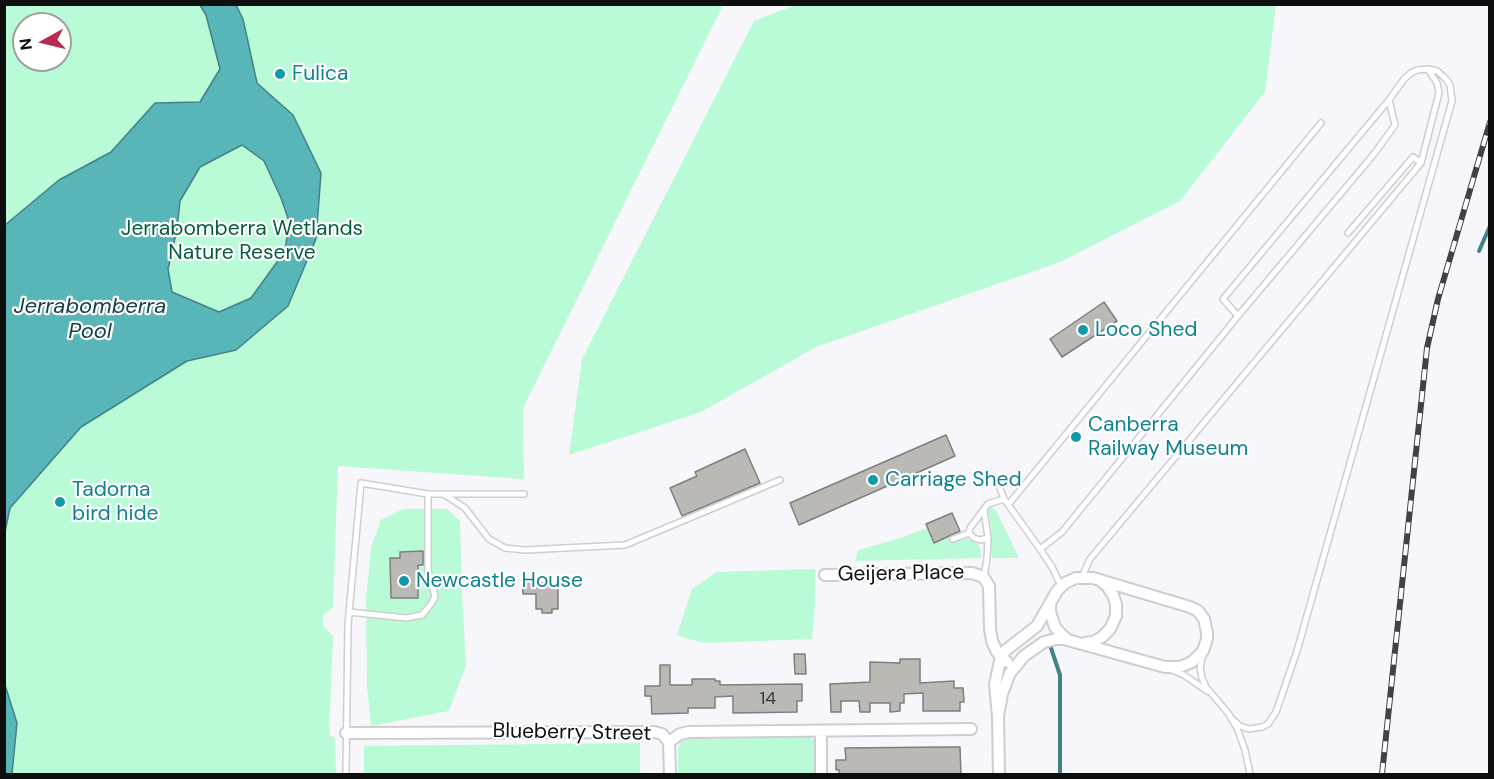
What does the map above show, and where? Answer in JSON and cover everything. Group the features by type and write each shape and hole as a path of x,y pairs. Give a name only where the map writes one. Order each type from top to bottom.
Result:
{"street":[{"name":"Geijera Place","path":"825,575 978,574 989,586 991,636 994,648 1014,668"},
{"path":"998,716 1006,680 1028,652 1044,642 1056,639 1068,640 1165,667 1180,667 1192,662 1200,655 1207,639 1206,625 1201,615 1194,609 1098,580 1082,577 1070,580 1061,586 1037,626 1001,657 995,685 999,774"},
{"path":"1080,643 1088,643 1102,637 1110,629 1116,616 1113,595 1107,586 1098,580"},
{"path":"1053,598 1050,606 1053,622 1058,631 1068,640"},
{"name":"Blueberry Street","path":"346,733 654,732 663,735 669,742 687,732 971,729"},
{"path":"821,731 821,774"},
{"path":"669,742 670,774"}],"lane":[{"path":"1082,577 1090,559 1421,163 1440,93 1428,69"},
{"path":"1231,718 1240,726 1249,729 1262,727 1272,719 1297,651 1452,100 1448,82 1437,71 1428,69 1411,73 1223,299 1238,316"},
{"path":"1040,549 1062,532 1238,316 1380,147 1395,125 1389,100"},
{"path":"1008,505 1321,123"},
{"path":"1348,233 1413,157 1421,163"},
{"path":"444,494 465,508 489,539 505,548 525,550 625,545 780,480"},
{"path":"346,774 349,612 361,483 428,494 524,494"},
{"path":"1000,488 1004,499 1052,567 1061,586"},
{"path":"349,612 406,618 422,615 431,604 435,597 428,572 428,494"},
{"path":"969,533 970,528 988,504 1004,499"},
{"path":"984,510 988,538 984,578"},
{"path":"969,533 980,540 988,538"},
{"path":"953,539 969,533"},
{"path":"1205,645 1200,664 1201,675 1206,687 1231,718 1243,743 1250,774"},
{"path":"1165,667 1194,681 1218,700"}],"green space":[{"path":"798,4 1276,5 1265,92 1180,201 1060,262 816,347 701,412 569,455 582,359 754,21"},
{"name":"Jerrabomberra Wetlands Nature Reserve","path":"4,5 723,5 523,408 524,478 338,466 333,607 323,615 323,626 333,636 329,715 330,736 335,738 336,774 5,774"},
{"path":"991,507 996,510 1019,558 992,558 988,511"},
{"path":"403,509 447,509 460,521 466,665 449,711 371,726 367,687 366,599 371,547 381,520"},
{"path":"928,528 934,543 951,536 953,542 967,539 977,543 980,547 981,558 855,561 858,550"},
{"path":"815,569 812,639 703,643 677,635 692,589 717,572"},
{"path":"808,737 815,742 816,774 678,774 678,748 682,741 688,739"},
{"path":"640,743 640,774 364,774 364,746"}],"water":[{"name":"Jerrabomberra Pool","path":"200,5 236,5 243,19 257,83 293,115 321,173 316,239 288,306 236,350 187,361 81,427 10,508 5,532 5,225 59,180 111,152 155,103 200,102 220,69 206,15","holes":["242,145 264,161 289,221 285,251 251,298 219,312 172,292 168,269 177,229 180,201 200,167"]},
{"path":"5,685 17,723 12,774 5,774"}],"building":[{"name":"Loco Shed","path":"1104,302 1117,321 1062,357 1050,339"},
{"name":"Carriage Shed","path":"946,435 955,456 799,525 790,503"},
{"path":"745,449 760,483 682,516 670,488 697,476 695,472"},
{"path":"952,513 960,531 934,543 926,524"},
{"name":"Newcastle House","path":"423,551 423,565 418,565 418,598 391,598 390,558 400,558 400,552"},
{"path":"522,580 534,580 534,583 542,583 542,586 558,586 558,609 552,609 552,613 542,613 542,609 536,609 536,594 523,594"},
{"path":"794,654 805,654 806,674 795,674"},
{"path":"900,659 920,659 920,683 954,681 954,688 963,688 964,702 960,702 960,711 923,711 923,693 904,694 904,703 900,703 900,711 890,712 890,703 870,703 870,712 860,712 859,701 841,701 841,712 831,712 830,684 870,682 870,662 900,663"},
{"path":"660,665 670,665 670,685 692,685 692,679 715,679 715,681 720,681 720,685 802,684 802,701 797,701 797,712 733,713 733,696 715,697 715,708 688,708 688,713 652,714 651,696 645,696 645,686 660,686"},
{"path":"960,747 961,774 839,774 839,770 836,770 836,760 846,760 845,748"}],"waterway":[{"path":"1479,251 1490,226"},
{"path":"1051,648 1060,675 1060,774"}],"railway":[{"path":"1382,774 1427,348 1438,299 1490,122"}],"place":[{"name":"Fulica","path":"280,74"},
{"name":"Loco Shed","path":"1083,330"},
{"name":"Canberra Railway Museum","path":"1076,437"},
{"name":"Carriage Shed","path":"873,480"},
{"name":"Tadorna bird hide","path":"60,502"},
{"name":"Newcastle House","path":"404,581"}]}
